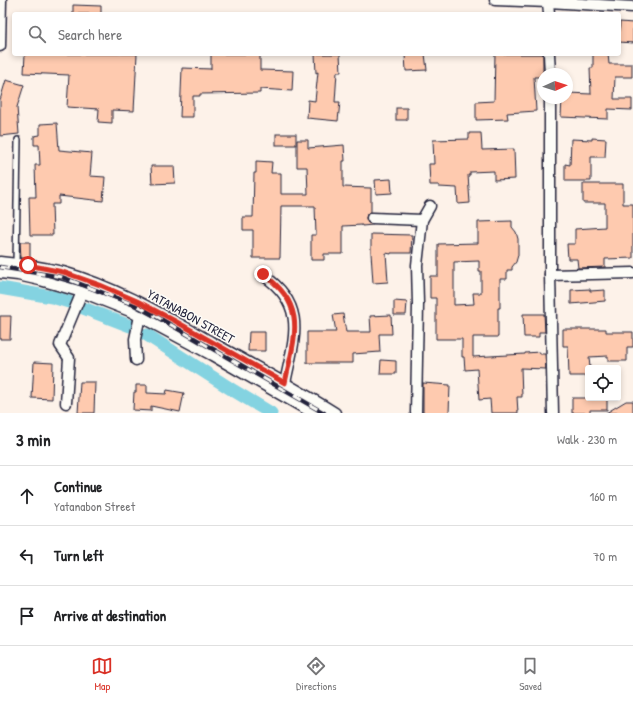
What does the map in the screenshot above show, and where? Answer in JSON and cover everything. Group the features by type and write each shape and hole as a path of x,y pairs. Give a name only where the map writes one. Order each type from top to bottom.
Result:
{"street":[{"path":"0,46 1,0"},
{"path":"495,0 603,2 633,7"},
{"path":"548,2 548,12"},
{"path":"549,56 550,68"},
{"path":"550,104 550,275 553,413"},
{"path":"416,413 418,319 417,265 422,220 430,206"},
{"path":"372,218 422,220"},
{"name":"YATANABON STREET","path":"0,262 40,267 63,272 100,285 137,301 285,383 335,413"},
{"path":"0,273 40,280 82,292 130,311 212,355 313,413"},
{"path":"550,275 633,273"},
{"path":"263,274 272,280 282,290 292,308 294,315 294,342 285,383 280,394"},
{"path":"66,403 69,358 60,345 82,292"},
{"path":"136,360 135,339 140,316"},
{"path":"212,355 218,346"}],"lane":[{"path":"16,264 18,140"}],"building":[{"path":"73,5 101,6 101,12 73,12"},
{"path":"621,22 633,23 633,43 621,42"},
{"path":"25,56 137,56 134,111 112,110 112,123 98,122 99,109 67,107 69,75 24,73"},
{"path":"211,56 260,56 260,70 293,71 292,91 260,89 260,93 200,94 200,96 193,96 193,117 180,117 182,68 211,69"},
{"path":"315,56 340,56 341,72 337,72 335,102 340,102 338,121 307,118 308,100 315,101 318,72 316,73"},
{"path":"405,56 425,56 427,70 406,71"},
{"path":"495,56 543,56 543,68 537,68 537,77 534,77 536,111 507,113 508,119 476,120 476,102 494,101"},
{"path":"593,56 608,56 609,64 632,64 632,77 615,77 614,99 632,99 632,110 608,109 608,119 561,117 562,104 573,104 573,93 591,94 590,68 593,68"},
{"path":"6,80 24,85 17,107 19,134 0,136 0,100"},
{"path":"396,108 407,108 407,120 396,120"},
{"path":"57,123 59,150 92,153 90,176 105,177 103,201 59,196 59,204 52,204 53,235 30,235 29,197 36,197 35,165 40,165 39,145 34,145 34,136 40,135 40,124"},
{"path":"469,133 481,133 482,150 514,149 515,179 494,180 494,171 470,172 470,175 468,175 470,203 458,204 457,188 430,185 429,164 434,164 433,140 469,139"},
{"path":"276,134 296,134 296,145 276,145"},
{"path":"592,138 606,139 605,157 591,157 591,181 565,181 565,164 570,165 571,139 592,140"},
{"path":"297,140 308,140 308,148 344,145 345,161 343,161 343,187 371,188 371,212 367,214 366,218 368,223 373,225 343,226 343,254 324,254 324,260 311,260 311,235 316,235 315,206 281,206 280,258 253,258 253,230 243,230 243,217 253,217 254,173 256,173 256,161 272,162 271,173 281,173 281,194 308,194 307,167 297,167"},
{"path":"151,166 174,166 175,183 152,184"},
{"path":"391,179 392,193 376,194 375,180"},
{"path":"583,184 623,184 623,204 633,204 633,258 605,259 605,267 578,268 577,259 568,259 567,244 575,244 575,229 605,227 605,203 583,203"},
{"path":"512,221 512,227 516,232 518,239 518,255 512,270 507,270 507,279 500,279 498,337 473,337 473,357 540,352 540,354 545,354 546,369 521,368 522,397 517,397 518,413 491,413 490,399 479,400 477,369 465,370 464,357 462,357 462,339 436,339 436,298 430,298 430,276 438,276 438,244 478,243 478,222","holes":["479,261 479,271 481,271 481,293 473,293 474,304 454,305 454,262"]},
{"path":"371,234 412,235 411,253 386,253 388,282 373,283"},
{"path":"20,242 30,242 30,258 21,258"},
{"path":"590,289 590,291 605,290 605,301 571,304 571,290"},
{"path":"394,301 407,302 406,315 394,315"},
{"path":"343,314 346,332 371,332 370,316 391,315 392,334 379,334 380,352 353,354 353,363 307,363 307,332 336,332 333,315"},
{"path":"523,314 544,314 545,332 539,332 539,337 524,337"},
{"path":"0,316 11,316 10,339 0,339"},
{"path":"563,329 606,329 606,332 633,332 633,347 627,347 627,361 608,361 608,356 589,357 590,365 585,365 585,376 569,376 568,346 563,346"},
{"path":"249,332 265,332 265,351 248,351"},
{"path":"381,360 396,361 396,374 380,374"},
{"path":"34,362 53,363 52,399 32,398"},
{"path":"80,382 95,382 94,413 78,413"},
{"path":"423,383 450,385 449,413 423,413"},
{"path":"136,385 147,385 147,393 166,394 167,390 184,393 180,412 151,406 151,411 133,410"},
{"path":"572,398 585,398 585,401 607,401 607,410 590,410 590,413 572,413"},
{"path":"626,401 633,401 633,413 606,413"}],"waterway":[{"path":"0,288 52,297 69,302"},
{"path":"83,308 130,326"},
{"path":"147,335 271,413"}],"railway":[{"path":"0,267 62,277 140,307 324,413"}],"route":[{"path":"28,265 63,272 100,285 137,301 285,383 294,342 294,315 292,308 282,290 272,280 263,274"}]}
